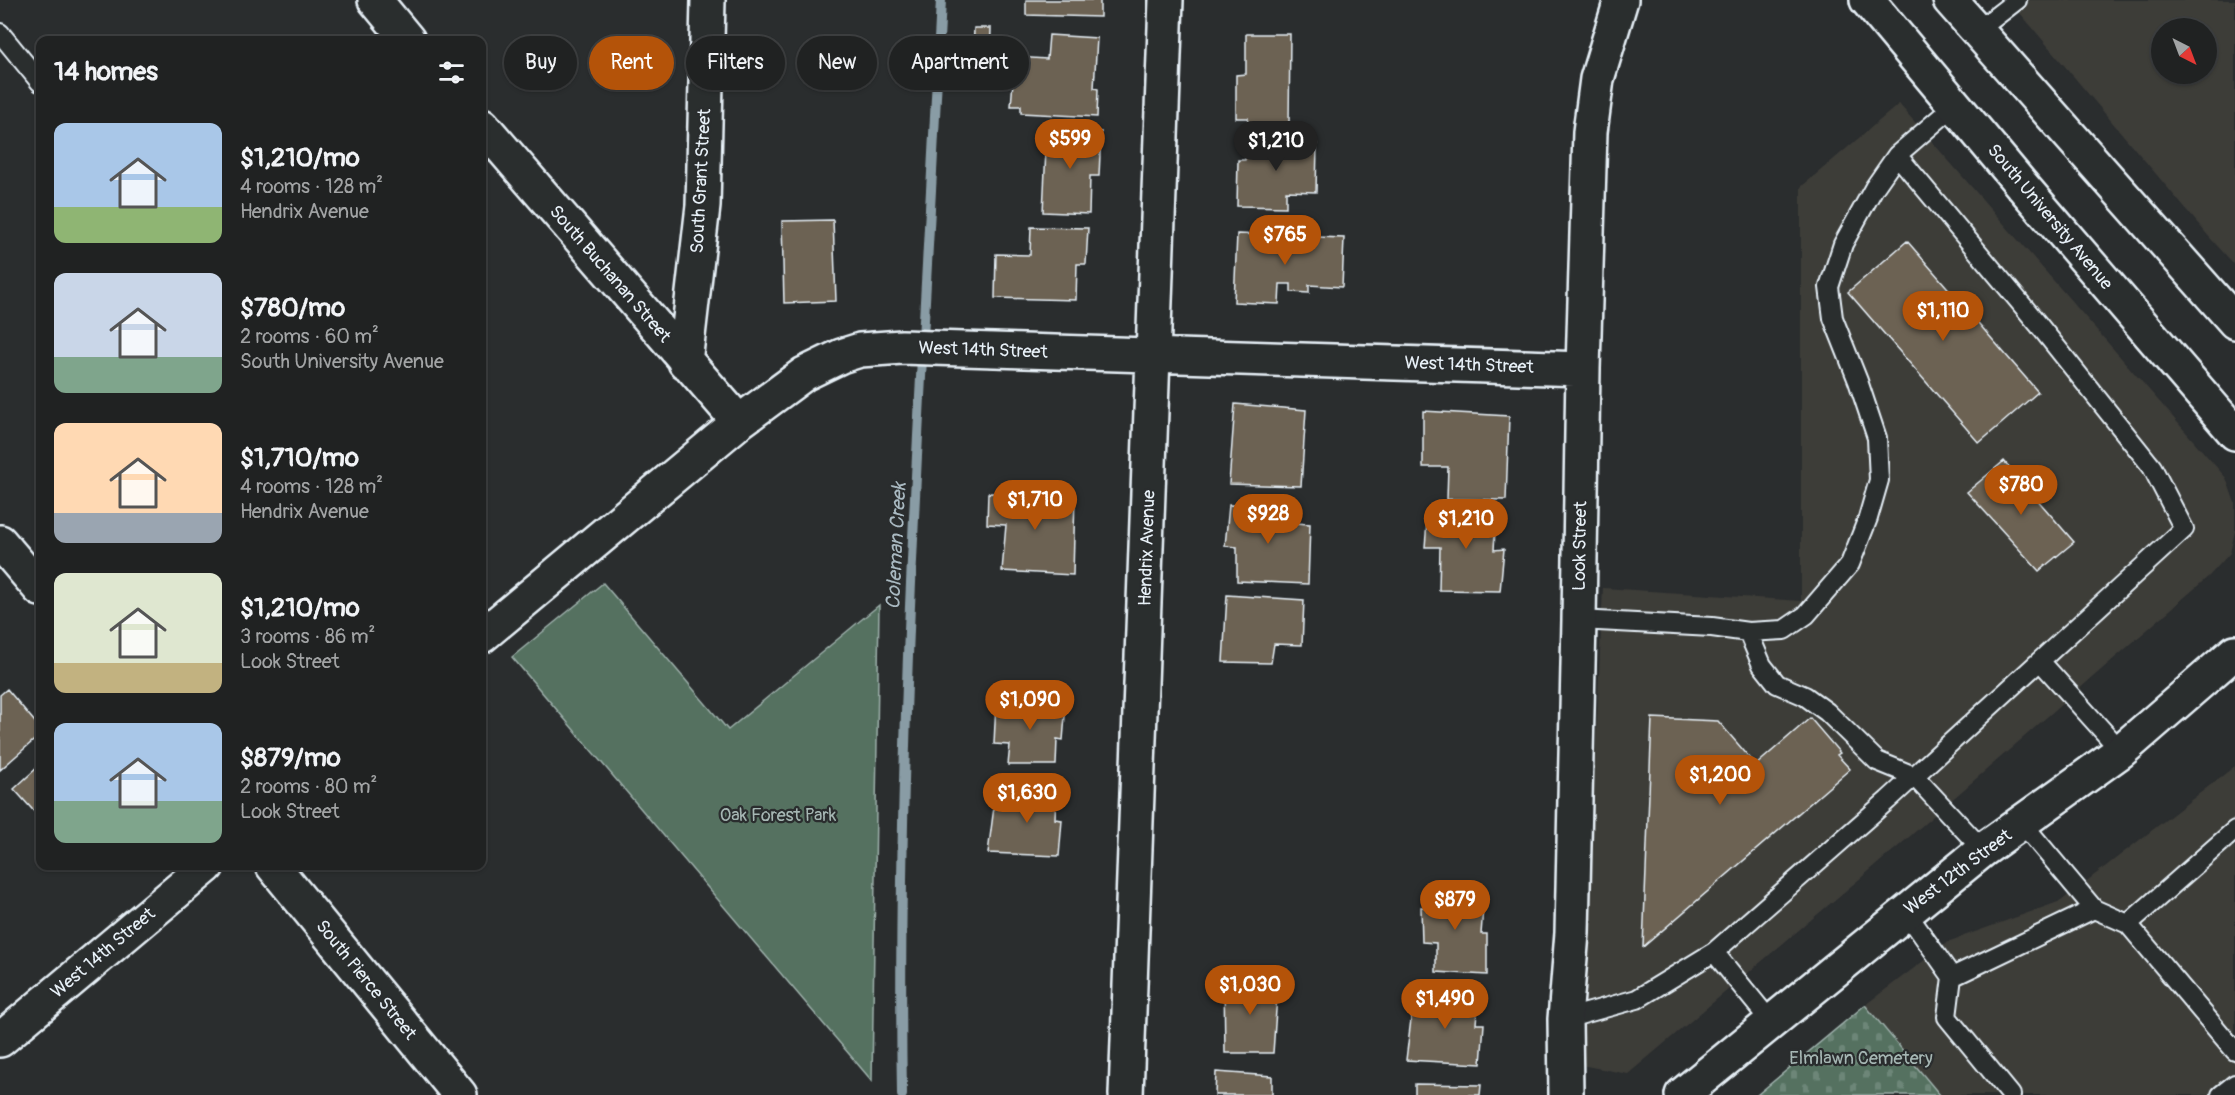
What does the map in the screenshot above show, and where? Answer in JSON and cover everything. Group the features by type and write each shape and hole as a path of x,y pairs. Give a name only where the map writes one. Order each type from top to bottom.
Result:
{"street":[{"path":"375,0 405,36"},
{"name":"South Grant Street","path":"685,362 703,206 708,0"},
{"name":"Hendrix Avenue","path":"1126,1095 1167,0"},
{"name":"Look Street","path":"1566,1095 1565,1019 1572,933 1590,132 1597,79 1621,0"},
{"name":"South University Avenue","path":"1867,0 2020,183 2235,433"},
{"path":"1950,0 2235,322"},
{"name":"South Buchanan Street","path":"486,130 739,422"},
{"name":"West 14th Street","path":"486,633 739,422 804,374 841,356 860,350 902,347 1583,369"},
{"path":"0,542 36,585"},
{"name":"West 12th Street","path":"1682,1095 1983,850 2121,751 2235,652"},
{"name":"West 14th Street","path":"0,1040 202,870"},
{"name":"South Pierce Street","path":"276,870 460,1095"}],"lane":[{"path":"1977,31 2017,0"},
{"path":"0,33 36,77"},
{"path":"1579,620 1712,627 1748,632 1784,630 1806,615 1850,564 1868,518 1878,480 1877,438 1833,318 1829,287 1843,244 1874,188 1897,155 1955,105"},
{"path":"1565,1019 1637,999 1713,952 1914,776 2184,529 2152,467 2038,324 1897,155"},
{"path":"1748,632 1762,665 1777,684 1805,696 1827,712 1877,761 1914,776 1983,850"},
{"path":"2040,662 2121,751"},
{"path":"2022,823 2094,909 2128,924 2235,1051"},
{"path":"2128,924 2235,830"},
{"path":"1952,977 2094,909"},
{"path":"1905,912 1952,977 1947,1017 2011,1095"},
{"path":"1713,952 1771,1022"},
{"path":"2221,1095 2235,1084"}],"shaded area":[{"path":"2009,0 2235,0 2235,265 2211,239"},
{"path":"1899,104 2226,478 2235,503 2235,531 2230,553 2209,576 1901,844 1628,1074 1581,1065 1603,588 1801,601 1801,187"},
{"path":"2235,766 2235,1095 1940,1095 1865,1005 1950,941 2061,901"}],"green space":[{"name":"Oak Forest Park","path":"603,583 728,730 879,605 872,1081 512,657"},
{"name":"Elmlawn Cemetery","path":"1865,1005 1940,1095 1757,1095"}],"building":[{"path":"1026,0 1100,0 1100,17 1026,15"},
{"path":"974,28 991,28 991,36 974,36"},
{"path":"1246,34 1290,34 1289,124 1248,124 1248,118 1236,118 1236,75 1246,74"},
{"path":"1049,35 1097,38 1094,88 1098,89 1097,117 1021,113 1021,106 1011,106 1012,90 1029,90 1029,58 1047,59"},
{"path":"1047,129 1101,132 1099,176 1090,176 1089,214 1043,212"},
{"path":"1246,141 1317,143 1316,192 1286,191 1286,207 1237,206 1238,160 1245,160"},
{"path":"833,220 836,301 784,303 782,221"},
{"path":"1031,227 1088,228 1086,264 1077,264 1076,300 995,298 996,254 1030,255"},
{"path":"1237,234 1344,238 1342,287 1309,285 1309,293 1291,292 1291,284 1280,284 1279,304 1234,302"},
{"path":"1907,241 2038,392 1979,443 1848,292"},
{"path":"1235,404 1306,410 1301,486 1229,484"},
{"path":"1423,411 1509,416 1506,500 1447,499 1448,467 1423,467"},
{"path":"2004,461 2074,542 2039,571 1967,492"},
{"path":"988,493 1075,495 1073,575 1002,571 1006,525 987,524"},
{"path":"1229,505 1283,507 1280,522 1310,524 1308,584 1237,581 1237,547 1225,546"},
{"path":"1428,510 1496,513 1494,550 1504,549 1500,591 1439,590 1440,547 1425,547"},
{"path":"1227,595 1304,600 1302,645 1274,644 1271,663 1223,662"},
{"path":"7,689 36,723 36,738 0,770 0,695"},
{"path":"996,702 1066,704 1063,740 1057,739 1056,765 1008,765 1010,745 994,744"},
{"path":"1652,718 1718,721 1756,765 1810,718 1840,753 1837,755 1850,769 1643,947"},
{"path":"36,769 36,814 14,789"},
{"path":"1011,787 1056,789 1055,819 1062,820 1059,856 988,853 994,807 1009,807"},
{"path":"1429,887 1472,889 1471,908 1483,908 1481,934 1487,934 1487,975 1436,972 1436,943 1422,942 1421,907 1428,907"},
{"path":"1224,979 1278,981 1273,1053 1225,1053"},
{"path":"1414,995 1478,996 1476,1024 1484,1024 1481,1064 1406,1060"},
{"path":"1216,1072 1272,1076 1272,1095 1215,1095"},
{"path":"1415,1084 1481,1085 1480,1095 1415,1095"}],"waterway":[{"name":"Coleman Creek","path":"902,1095 901,958 907,684 941,0"}]}
